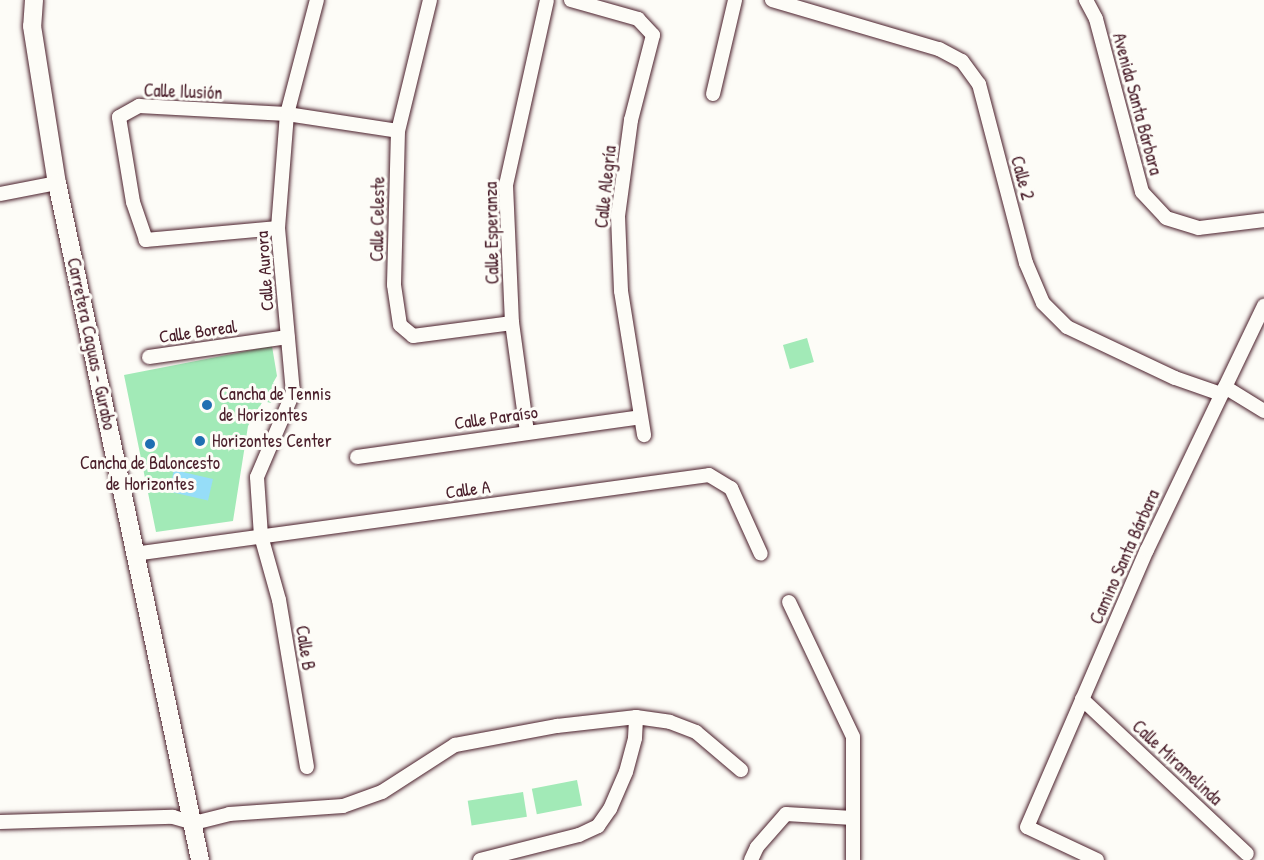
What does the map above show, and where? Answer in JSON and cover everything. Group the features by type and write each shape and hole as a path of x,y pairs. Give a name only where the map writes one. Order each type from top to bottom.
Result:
{"main road":[{"name":"Carretera Caguas - Gurabo","path":"35,1 32,26 57,183 200,860"}],"street":[{"name":"Calle Aurora","path":"261,536 257,477 293,393 278,228 287,114 317,0"},
{"name":"Calle Celeste","path":"430,0 398,131 394,285 400,325 413,336 512,322"},
{"name":"Calle Esperanza","path":"527,432 512,322 506,185 547,0"},
{"name":"Calle Alegría","path":"571,0 638,18 653,34 631,120 618,216 621,291 644,435"},
{"path":"713,94 735,0"},
{"name":"Calle 2","path":"772,0 939,49 962,61 979,84 1026,263 1043,303 1067,327 1175,378 1223,390 1264,411"},
{"name":"Avenida Santa Bárbara","path":"1086,0 1096,19 1142,192 1166,218 1199,228 1264,220"},
{"name":"Calle Ilusión","path":"278,228 146,240 133,202 119,117 139,106 287,114 398,131"},
{"path":"0,194 57,183"},
{"name":"Camino Santa Bárbara","path":"1097,860 1027,827 1147,550 1264,306"},
{"name":"Calle Boreal","path":"149,357 288,337"},
{"name":"Calle Paraíso","path":"357,457 640,417"},
{"name":"Calle A","path":"134,554 709,475 731,488 761,554"},
{"name":"Calle B","path":"261,536 279,600 307,768"},
{"path":"789,602 853,737 853,860"},
{"name":"Calle Miramelinda","path":"1082,699 1247,854"},
{"path":"480,860 579,836 598,826 610,809 626,772 635,738 636,717"},
{"path":"0,822 173,817 194,823 229,814 343,806 382,792 455,745 556,726 636,717 670,722 696,732 741,770"},
{"path":"751,860 757,847 786,814 853,818"}],"green space":[{"path":"807,338 814,362 790,369 783,345"},
{"path":"272,346 277,376 273,383 277,384 271,403 263,401 248,426 233,521 156,532 124,375"},
{"path":"577,780 582,806 537,814 532,789"},
{"path":"523,792 527,817 472,825 468,801"}],"water":[{"path":"174,470 213,479 208,500 169,491"}],"place":[{"name":"Cancha de Tennis de Horizontes","path":"207,405"},
{"name":"Horizontes Center","path":"200,441"},
{"name":"Cancha de Baloncesto de Horizontes","path":"150,444"}]}
